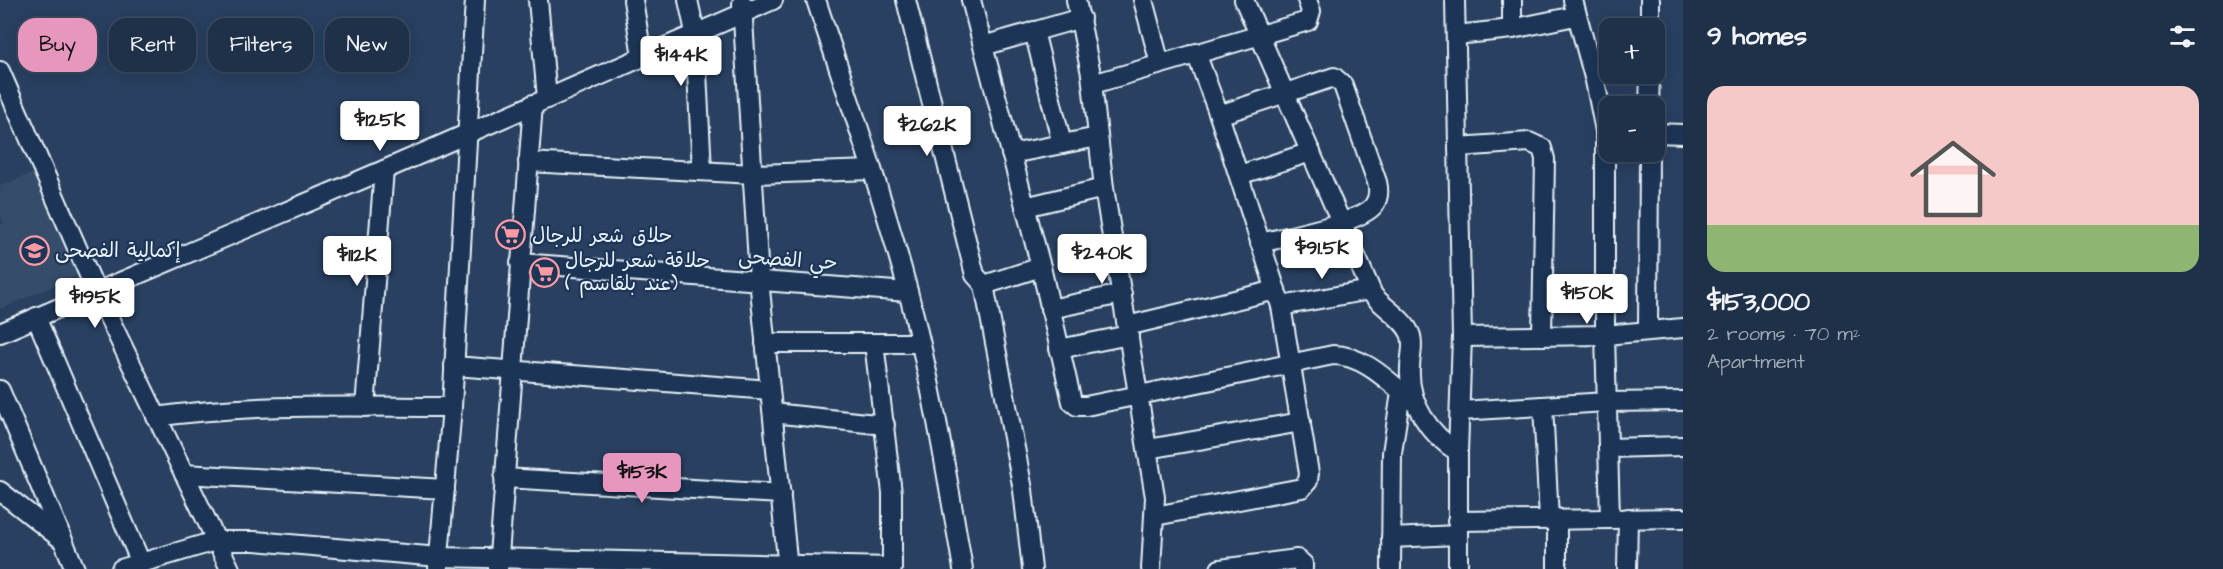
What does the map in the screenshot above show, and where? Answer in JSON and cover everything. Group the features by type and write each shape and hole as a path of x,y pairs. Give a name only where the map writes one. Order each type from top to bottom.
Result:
{"street":[{"path":"438,563 452,407 475,0"},
{"path":"498,563 528,162 540,101 538,0"},
{"path":"633,0 642,56"},
{"path":"688,0 695,32 702,171"},
{"path":"0,333 469,133 695,32 742,6 773,0"},
{"path":"816,0 872,170 908,292 920,343 963,569"},
{"path":"906,0 975,275 984,285 1023,490 1032,569"},
{"path":"971,0 1041,267 1069,396 1077,406 1345,355 1367,365 1408,398 1430,430 1458,452"},
{"path":"1076,0 1093,84 1104,188 1148,449 1155,516 1151,569"},
{"path":"1143,0 1160,64"},
{"path":"1245,0 1370,290 1382,306 1410,333 1413,346 1408,398 1392,453 1391,569"},
{"path":"1093,84 1308,21 1311,11 1307,0"},
{"path":"1455,0 1462,337 1458,452 1458,569"},
{"path":"1512,0 1512,29"},
{"path":"1650,0 1650,18"},
{"path":"742,6 759,279 788,566"},
{"path":"1456,35 1512,29 1574,8 1599,98"},
{"path":"983,46 1081,18"},
{"path":"1034,32 1062,144"},
{"path":"1155,516 1306,486 1309,473 1278,298 1219,115 1196,53"},
{"path":"0,71 96,291 230,569"},
{"path":"1219,115 1334,77 1343,85 1379,190 1374,205 1368,211 1341,222 1260,243"},
{"path":"1665,133 1683,134"},
{"path":"1011,154 1098,137"},
{"path":"1458,147 1529,142 1542,148 1545,159 1542,336"},
{"path":"1239,175 1311,152"},
{"path":"528,162 754,174 872,170"},
{"path":"1607,162 1605,335 1610,518"},
{"path":"1648,330 1649,162"},
{"path":"365,407 384,170"},
{"path":"1025,207 1104,188"},
{"name":"حي الفصحى","path":"520,263 759,279 908,292"},
{"path":"984,285 1041,267"},
{"path":"1059,350 1128,330 1278,298 1370,290"},
{"path":"1050,309 1122,294"},
{"path":"36,317 141,563"},
{"path":"1462,337 1605,335 1683,328"},
{"path":"765,343 920,343"},
{"path":"121,569 215,541 255,541 438,563 892,568 892,493 874,343"},
{"path":"454,366 770,390"},
{"path":"0,390 75,569"},
{"path":"1460,411 1607,402 1683,401"},
{"path":"1544,406 1557,569"},
{"path":"156,417 213,409 452,407"},
{"path":"772,413 885,425"},
{"path":"1148,449 1301,422"},
{"path":"1608,448 1683,446"},
{"path":"184,474 445,489"},
{"path":"504,478 781,494"},
{"path":"0,491 63,540"},
{"path":"1627,569 1628,518"},
{"path":"1391,538 1457,528 1553,519 1683,518"},
{"path":"1220,569 1297,559 1303,564 1303,569"}],"shaded area":[{"name":"إكمالية الفصحى","path":"33,173 80,274 0,309 0,225 4,223 0,215 0,186"}],"place":[{"name":"حلاق شعر للرجال","path":"511,235"},
{"name":"إكمالية الفصحى","path":"34,250"},
{"name":"حلاقة شعر للرجال ( عند بلقاسم)","path":"544,272"}]}
